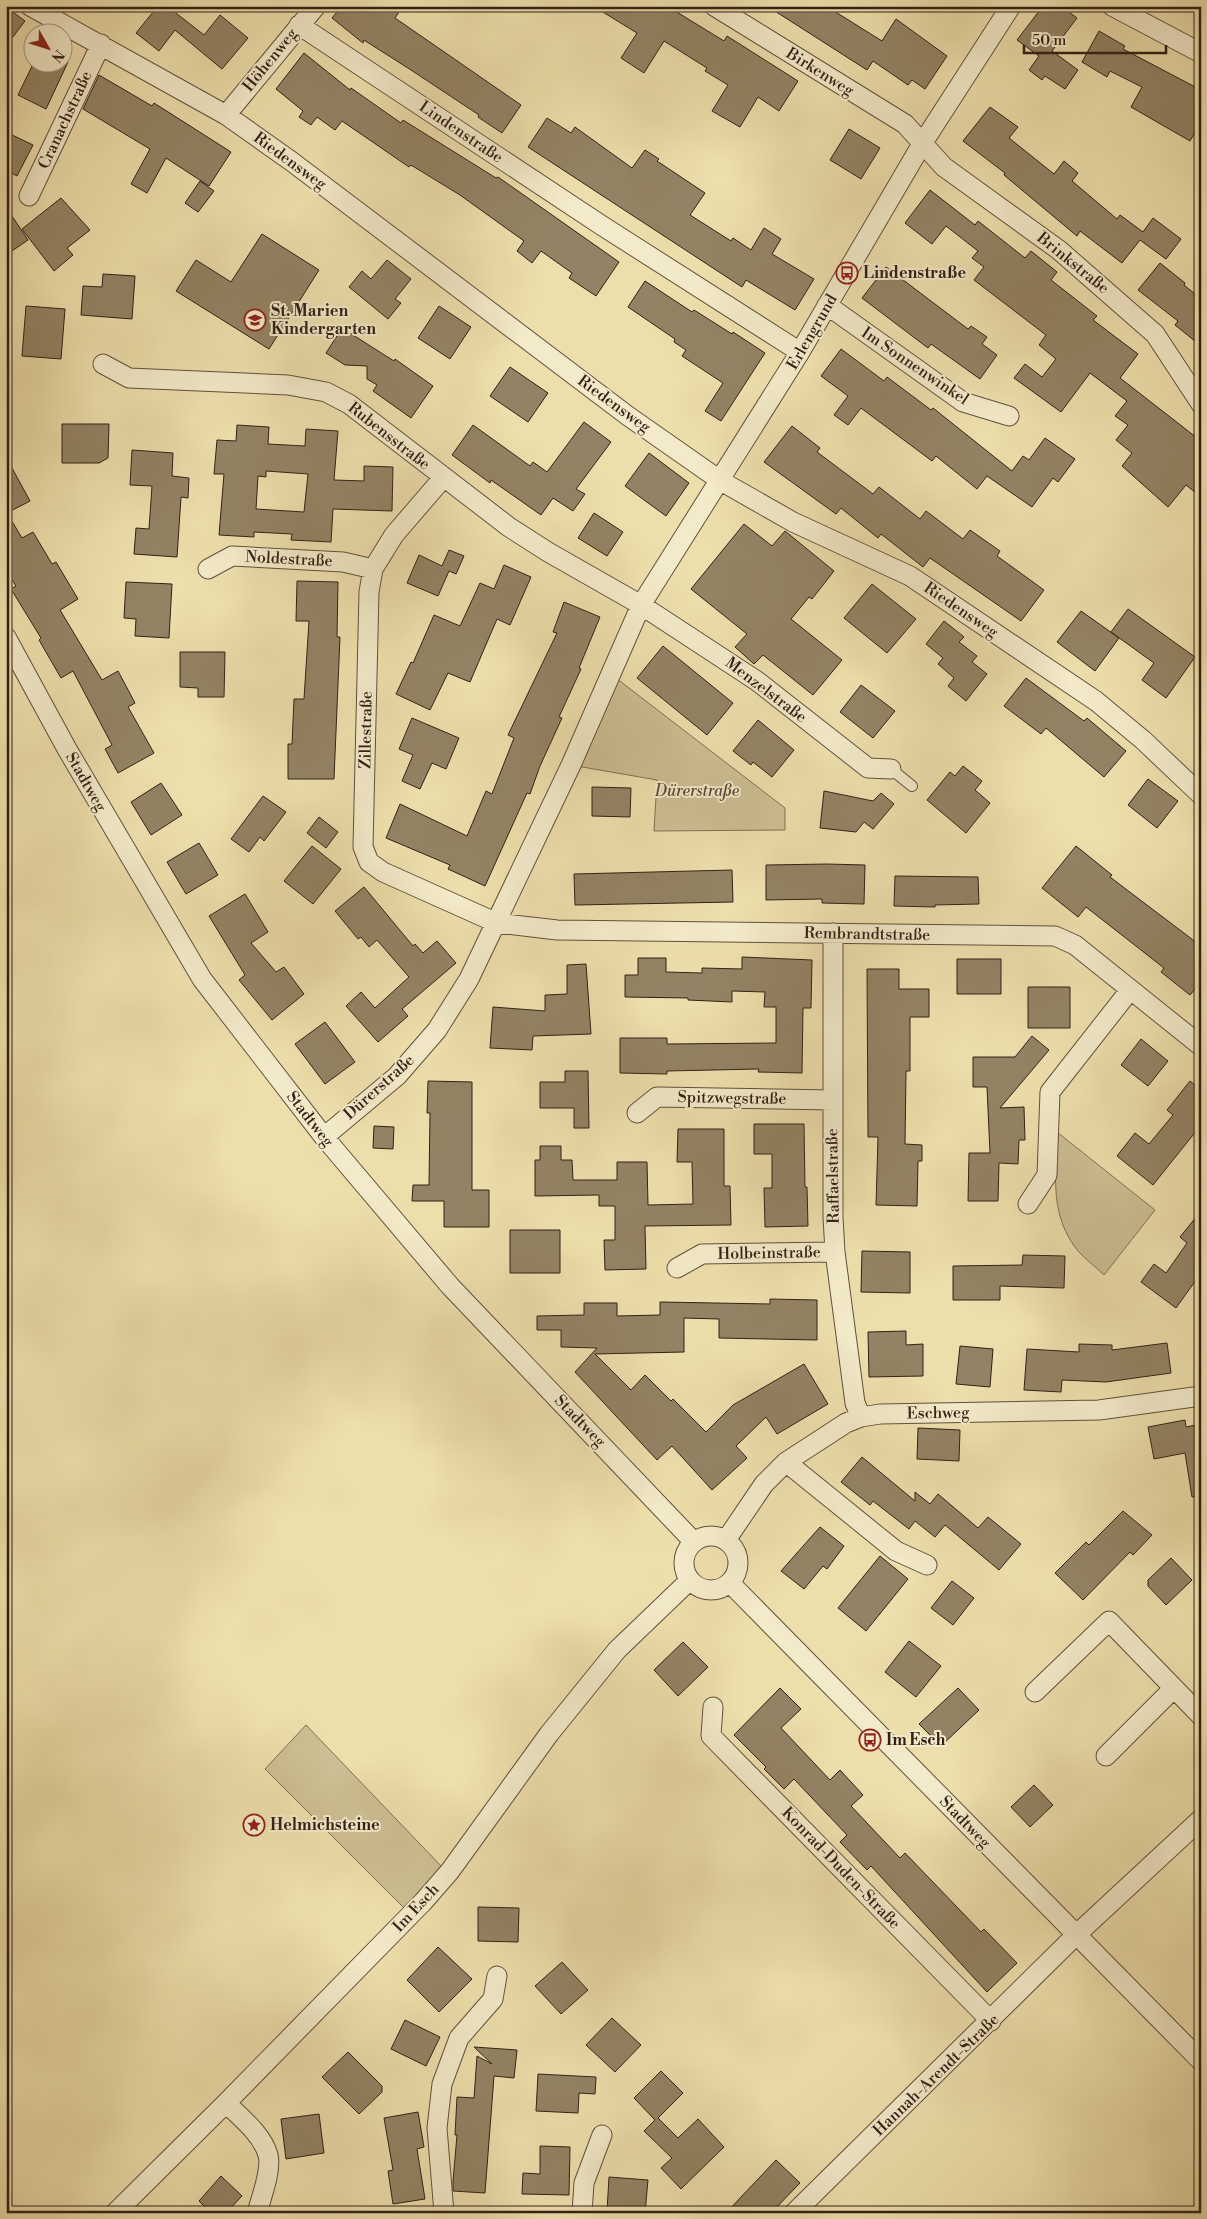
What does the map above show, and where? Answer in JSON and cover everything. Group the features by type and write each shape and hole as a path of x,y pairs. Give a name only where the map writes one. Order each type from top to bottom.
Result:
{"street":[{"name":"Riedensweg","path":"30,6 226,115 292,161 628,416 721,482 793,522 910,576 1096,701 1143,740 1201,795"},
{"name":"Höhenweg","path":"226,115 316,6"},
{"name":"Birkenweg","path":"714,6 905,124 922,144"},
{"name":"Erlengrund","path":"642,604 721,482 922,144 1011,6"},
{"path":"1112,6 1201,53"},
{"name":"Lindenstraße","path":"299,25 601,225 800,352"},
{"name":"Cranachstraße","path":"29,196 101,44"},
{"name":"Brinkstraße","path":"922,144 944,167 1059,250 1142,322 1167,350 1201,404"},
{"name":"Im Sonnenwinkel","path":"827,305 963,402 1009,416"},
{"name":"Rubensstraße","path":"103,364 129,378 288,386 326,392 349,404 509,527 540,547 642,604"},
{"name":"Zillestraße","path":"443,478 394,536 373,569 369,592 363,847 369,862 383,872 497,922"},
{"name":"Noldestraße","path":"208,569 232,556 343,562 373,569"},
{"name":"Menzelstraße","path":"642,604 757,681 868,768 891,769"},
{"name":"Dürerstraße","path":"324,1137 397,1076 437,1030 469,980 571,765 642,604"},
{"name":"Stadtweg","path":"6,637 67,749 202,979 324,1137 450,1286 694,1542"},
{"name":"Rembrandtstraße","path":"497,922 557,930 1055,936 1075,945 1201,1046"},
{"name":"Raffaelstraße","path":"832,933 835,1252 855,1403 861,1417"},
{"path":"1028,1204 1047,1176 1050,1092 1130,990"},
{"name":"Spitzwegstraße","path":"637,1113 657,1097 833,1100"},
{"name":"Holbeinstraße","path":"677,1268 702,1254 835,1252"},
{"name":"Eschweg","path":"726,1540 764,1484 786,1462 846,1423 861,1417 880,1414 1099,1410 1201,1396"},
{"path":"786,1462 896,1551 927,1565"},
{"path":"710,1536 726,1540 736,1552 738,1560 735,1576 730,1583 714,1590 697,1586 690,1580 684,1564 688,1548 694,1542 710,1536"},
{"name":"Im Esch","path":"115,2213 226,2103 450,1871 549,1734 617,1650 690,1580"},
{"name":"Stadtweg","path":"730,1583 1201,2061"},
{"path":"1035,1692 1109,1621 1201,1716"},
{"path":"1106,1756 1174,1688"},
{"name":"Konrad-Duden-Straße","path":"713,1707 711,1736 991,2021"},
{"name":"Hannah-Arendt-Straße","path":"794,2213 1076,1936 1201,1819"},
{"path":"444,2213 437,2128 442,2084 458,2038 493,1999 497,1976"},
{"path":"226,2103 255,2132 268,2156 266,2180 257,2213"},
{"path":"582,2213 584,2183 602,2135"}],"lane":[{"path":"891,769 912,786"}],"green space":[{"name":"Dürerstraße","path":"612,675 785,808 785,830 654,831 657,780 571,765"},
{"path":"1057,1132 1155,1210 1104,1275 1078,1251 1062,1223 1056,1194"},
{"path":"306,1725 443,1868 411,1915 265,1769"}],"building":[{"path":"158,6 167,6 204,35 220,15 248,38 222,69 175,30 159,51 136,33"},
{"path":"342,6 403,6 395,18 521,105 502,133 478,117 479,115 411,70 364,40 363,43 332,18"},
{"path":"593,6 667,6 724,41 727,36 798,81 779,111 758,97 740,127 712,111 728,85 705,71 707,68 664,41 644,73 621,58 637,33"},
{"path":"767,6 826,6 882,41 896,19 947,56 925,89 912,80 908,85 873,61 867,70"},
{"path":"1043,6 1061,6 1077,18 1052,51 1078,70 1065,89 1045,76 1042,80 1029,70 1039,56 1017,40"},
{"path":"6,7 25,21 22,22 22,25 6,46"},
{"path":"1099,31 1125,46 1123,49 1201,90 1201,122 1190,141 1131,107 1142,87 1110,71 1107,77 1082,62"},
{"path":"304,53 350,90 351,88 401,123 403,120 496,178 498,177 619,262 596,296 569,278 572,273 541,251 532,263 517,251 524,241 460,195 411,165 409,167 342,121 335,130 317,117 311,125 299,117 303,111 276,89"},
{"path":"29,72 63,72 46,109 18,95"},
{"path":"99,75 152,106 154,103 231,152 209,186 166,158 147,193 131,184 150,149 83,109"},
{"path":"990,107 1018,127 1009,138 1054,174 1064,161 1078,173 1072,181 1117,219 1120,215 1143,232 1153,218 1181,239 1166,259 1140,240 1122,263 1080,231 1077,236 1004,175 1005,173 963,141"},
{"path":"547,118 571,133 575,127 632,168 645,150 659,159 657,161 705,193 690,215 731,241 733,238 751,250 764,228 781,239 772,254 814,279 795,310 746,280 742,287 528,147"},
{"path":"849,129 880,148 861,179 830,160"},
{"path":"6,132 33,145 17,176 6,170"},
{"path":"200,181 214,191 198,212 185,203"},
{"path":"930,190 975,225 978,221 1025,258 1031,251 1057,272 1051,280 1097,316 1093,320 1138,354 1120,378 1201,441 1201,497 1186,485 1168,507 1122,466 1132,453 1116,440 1128,425 1115,416 1127,401 1090,373 1061,412 1014,378 1025,364 1042,377 1056,359 1039,345 1046,335 974,280 984,267 972,258 978,251 946,226 932,244 905,223"},
{"path":"61,198 90,230 67,248 73,255 54,271 22,229"},
{"path":"6,207 28,240 6,255"},
{"name":"St. Marien Kindergarten","path":"262,234 319,270 269,349 176,291 196,260 231,282"},
{"path":"387,260 411,279 395,299 401,303 388,319 349,287 362,271 371,279"},
{"path":"1160,263 1201,299 1201,346 1175,325 1178,321 1138,290"},
{"path":"886,267 968,329 971,326 987,337 982,344 997,355 980,379 931,344 928,348 862,298"},
{"path":"103,274 135,276 132,319 81,315 83,286 102,287"},
{"path":"645,281 692,312 694,310 765,353 721,421 705,411 723,383 682,356 686,350 674,342 675,339 628,307"},
{"path":"26,306 65,309 61,359 22,356"},
{"path":"439,306 471,327 450,359 418,338"},
{"path":"342,328 394,361 395,359 433,386 411,418 373,391 377,385 367,379 367,366 345,365 326,353"},
{"path":"841,349 884,381 887,377 931,410 933,408 1012,471 1023,456 1029,460 1045,438 1075,459 1058,482 1053,478 1032,507 987,476 977,489 936,456 932,461 861,408 848,425 834,415 848,396 821,376"},
{"path":"510,367 548,393 528,422 490,396"},
{"path":"584,422 611,442 576,489 585,494 573,511 553,498 541,515 491,480 490,483 452,455 473,425 530,466 533,462 547,472"},
{"path":"62,424 109,424 108,458 99,463 62,463"},
{"path":"237,425 269,427 268,444 305,446 306,429 338,431 334,480 364,481 364,466 393,467 392,511 333,509 331,542 291,540 292,534 254,532 254,537 219,535 224,474 214,474 217,440 236,441","holes":["266,471 308,474 304,512 256,509 258,476 266,477"]},
{"path":"792,426 820,448 817,452 873,494 879,487 920,519 926,511 963,539 970,530 1000,551 997,556 1044,590 1021,621 930,558 923,567 881,534 878,538 841,508 836,514 764,462"},
{"path":"132,450 173,453 172,476 189,478 188,498 181,497 177,557 134,554 136,528 149,529 152,486 130,485"},
{"path":"649,453 689,483 666,516 625,486"},
{"path":"6,457 30,501 7,513 22,538 33,532 52,564 56,562 78,599 60,610 102,680 118,671 135,703 128,707 154,753 118,773 105,749 112,745 73,671 61,678 39,640 41,638 11,589 16,586 6,570"},
{"path":"594,513 623,532 607,556 578,538"},
{"path":"744,524 772,546 785,531 834,571 812,599 809,597 791,619 842,660 813,695 763,655 754,664 735,647 747,634 691,589"},
{"path":"449,550 464,556 456,574 449,571 438,596 407,583 419,555 442,566"},
{"path":"504,565 531,577 510,625 497,619 470,682 448,673 430,710 396,694 411,662 413,663 434,615 460,626 480,583 494,589"},
{"path":"297,581 338,582 337,637 340,637 334,779 288,779 288,744 292,744 294,699 304,699 309,621 296,621"},
{"path":"126,582 172,584 169,638 135,636 136,619 124,618"},
{"path":"872,584 916,619 887,653 844,618"},
{"path":"564,602 600,617 579,668 581,669 559,717 562,718 540,766 530,794 527,793 485,886 448,869 450,865 386,838 400,804 467,836 486,791 492,794 514,738 508,735 557,633 553,632"},
{"path":"1128,609 1195,657 1166,698 1142,680 1154,663 1111,632"},
{"path":"1081,611 1119,638 1095,671 1057,642"},
{"path":"944,621 964,637 959,642 977,656 972,662 987,674 966,701 948,686 954,678 938,664 943,658 926,644"},
{"path":"663,646 733,703 707,735 637,678"},
{"path":"180,652 225,652 224,697 198,697 198,688 180,687"},
{"path":"1026,678 1084,721 1087,718 1126,751 1104,777 1046,728 1041,734 1004,706"},
{"path":"861,685 895,711 873,738 840,712"},
{"path":"412,718 459,738 446,769 432,763 420,789 402,781 413,755 399,749"},
{"path":"758,720 794,750 772,777 753,762 751,765 733,751"},
{"path":"963,766 982,781 975,790 990,803 966,833 927,800 950,772 955,776"},
{"path":"1148,779 1178,801 1157,828 1128,805"},
{"path":"161,783 182,815 151,835 131,802"},
{"path":"592,787 631,788 630,817 592,816"},
{"path":"824,791 873,801 881,793 894,804 873,829 864,822 856,832 820,828"},
{"path":"263,796 286,812 264,841 260,837 249,852 231,839"},
{"path":"319,817 338,832 326,848 307,833"},
{"path":"199,843 218,875 186,894 167,862"},
{"path":"312,846 341,869 313,904 284,881"},
{"path":"1076,846 1112,875 1110,877 1201,946 1201,982 1190,995 1161,972 1164,968 1086,907 1078,917 1042,888"},
{"path":"766,865 865,865 864,904 822,903 822,899 766,900"},
{"path":"732,870 733,902 575,905 574,874"},
{"path":"895,876 978,877 979,904 935,905 935,907 894,906"},
{"path":"364,887 413,946 415,944 423,953 437,941 456,963 402,1009 408,1016 378,1042 346,1006 361,992 375,1008 409,977 377,940 369,947 361,937 358,939 335,911"},
{"path":"245,894 268,932 251,943 276,972 284,967 304,994 272,1020 239,980 245,975 209,916"},
{"path":"742,957 812,960 811,1008 803,1008 802,1073 758,1072 759,1069 667,1071 667,1074 620,1073 620,1038 667,1038 667,1044 776,1043 776,1007 764,1007 765,992 732,991 732,1002 688,1000 688,998 625,997 625,975 638,975 638,958 666,958 666,972 702,973 702,968 742,969"},
{"path":"957,959 1001,959 1001,994 957,994"},
{"path":"586,964 591,1034 533,1036 532,1050 490,1048 493,1007 545,1011 545,995 567,994 567,965"},
{"path":"867,969 899,969 899,989 929,989 929,1017 910,1017 910,1071 906,1071 905,1144 922,1145 922,1161 918,1161 917,1206 876,1205 878,1137 868,1137"},
{"path":"1028,987 1070,987 1070,1028 1028,1028"},
{"path":"325,1022 355,1062 325,1084 295,1044"},
{"path":"1032,1036 1049,1050 1000,1108 1024,1107 1025,1140 1019,1140 1018,1164 999,1163 998,1201 968,1201 969,1153 990,1153 987,1087 973,1087 973,1057 1015,1057"},
{"path":"1141,1039 1168,1061 1148,1086 1121,1065"},
{"path":"565,1071 588,1071 589,1128 574,1128 574,1108 540,1108 540,1082 565,1082"},
{"path":"428,1081 472,1082 472,1190 489,1190 489,1227 444,1227 444,1201 412,1201 413,1185 429,1185 430,1113 427,1113"},
{"path":"1190,1081 1201,1090 1201,1125 1153,1185 1117,1156 1135,1133 1149,1144 1173,1115 1167,1110"},
{"path":"754,1124 804,1124 808,1226 765,1227 764,1188 772,1188 772,1154 754,1154"},
{"path":"374,1126 394,1127 393,1149 373,1148"},
{"path":"678,1129 724,1129 724,1186 730,1186 731,1225 645,1226 646,1269 605,1270 604,1240 615,1240 615,1206 599,1206 599,1195 535,1196 535,1160 540,1160 540,1146 561,1146 561,1160 572,1160 573,1180 617,1180 617,1162 647,1162 648,1205 693,1204 692,1162 677,1162"},
{"path":"1201,1211 1201,1273 1176,1308 1141,1282 1154,1264 1166,1273 1187,1243 1180,1237"},
{"path":"510,1230 560,1230 560,1273 510,1273"},
{"path":"862,1251 910,1252 910,1293 861,1292"},
{"path":"1023,1255 1065,1256 1064,1288 1000,1286 1000,1300 953,1300 953,1266 1022,1265"},
{"path":"770,1299 817,1300 817,1340 719,1338 719,1319 684,1318 684,1352 595,1354 631,1390 645,1375 671,1401 673,1399 706,1432 733,1405 804,1364 828,1404 777,1434 766,1417 736,1446 747,1458 712,1490 672,1446 657,1460 575,1372 597,1348 561,1347 561,1330 537,1330 537,1316 584,1315 584,1303 617,1303 617,1316 660,1315 660,1302 770,1304"},
{"path":"906,1331 906,1345 923,1344 923,1376 869,1377 868,1332"},
{"path":"1167,1343 1171,1373 1106,1382 1062,1380 1061,1392 1024,1390 1027,1349 1079,1352 1079,1344 1112,1345 1112,1350"},
{"path":"960,1346 993,1349 990,1387 956,1384"},
{"path":"1185,1420 1186,1427 1201,1424 1201,1496 1192,1497 1185,1453 1154,1459 1148,1427"},
{"path":"918,1428 960,1430 959,1461 917,1459"},
{"path":"862,1457 915,1501 915,1492 930,1504 938,1494 978,1528 988,1517 1021,1544 999,1570 945,1525 935,1537 915,1521 909,1529 873,1501 870,1505 841,1482"},
{"path":"1123,1511 1152,1535 1133,1555 1130,1552 1083,1600 1055,1573 1086,1542 1089,1545"},
{"path":"820,1527 844,1546 827,1569 823,1566 804,1589 781,1571"},
{"path":"880,1556 908,1579 866,1631 838,1608"},
{"path":"1171,1558 1192,1580 1166,1605 1148,1586 1148,1580"},
{"path":"952,1581 974,1598 953,1625 931,1608"},
{"path":"909,1641 941,1666 916,1697 885,1672"},
{"path":"683,1642 708,1667 678,1696 654,1670"},
{"path":"780,1688 801,1709 781,1728 830,1780 840,1770 863,1795 851,1806 900,1858 905,1853 981,1932 984,1929 1017,1963 987,1992 871,1866 867,1870 840,1842 847,1835 794,1779 784,1789 764,1769 766,1767 734,1735"},
{"path":"958,1688 979,1710 941,1746 919,1724"},
{"path":"1034,1785 1053,1805 1030,1827 1011,1807"},
{"path":"478,1907 519,1908 518,1942 478,1941"},
{"path":"438,1947 472,1979 439,2012 407,1980"},
{"path":"562,1962 588,1990 561,2014 535,1986"},
{"path":"612,2018 641,2045 615,2072 586,2045"},
{"path":"405,2020 440,2037 426,2066 391,2049"},
{"path":"474,2047 517,2050 514,2078 494,2076 485,2193 453,2191 457,2135 455,2135 457,2097 474,2098 477,2056 492,2064"},
{"path":"348,2052 382,2086 382,2092 359,2114 322,2077"},
{"path":"661,2071 683,2093 658,2118 678,2138 698,2119 724,2147 681,2189 661,2168 672,2158 644,2131 655,2120 634,2098"},
{"path":"538,2074 596,2077 595,2094 579,2093 578,2113 536,2111"},
{"path":"418,2112 424,2147 417,2149 425,2199 393,2204 388,2171 393,2170 384,2118"},
{"path":"319,2114 324,2153 286,2159 281,2119"},
{"path":"540,2146 570,2147 569,2195 522,2194 523,2173 540,2174"},
{"path":"776,2160 800,2183 771,2213 726,2213"},
{"path":"221,2176 242,2196 226,2213 211,2213 199,2201"},
{"path":"609,2177 648,2180 645,2213 607,2211"}],"place":[{"name":"Lindenstraße","path":"847,273"},
{"name":"St. Marien Kindergarten","path":"255,320"},
{"name":"Im Esch","path":"870,1740"},
{"name":"Helmichsteine","path":"254,1825"}]}
